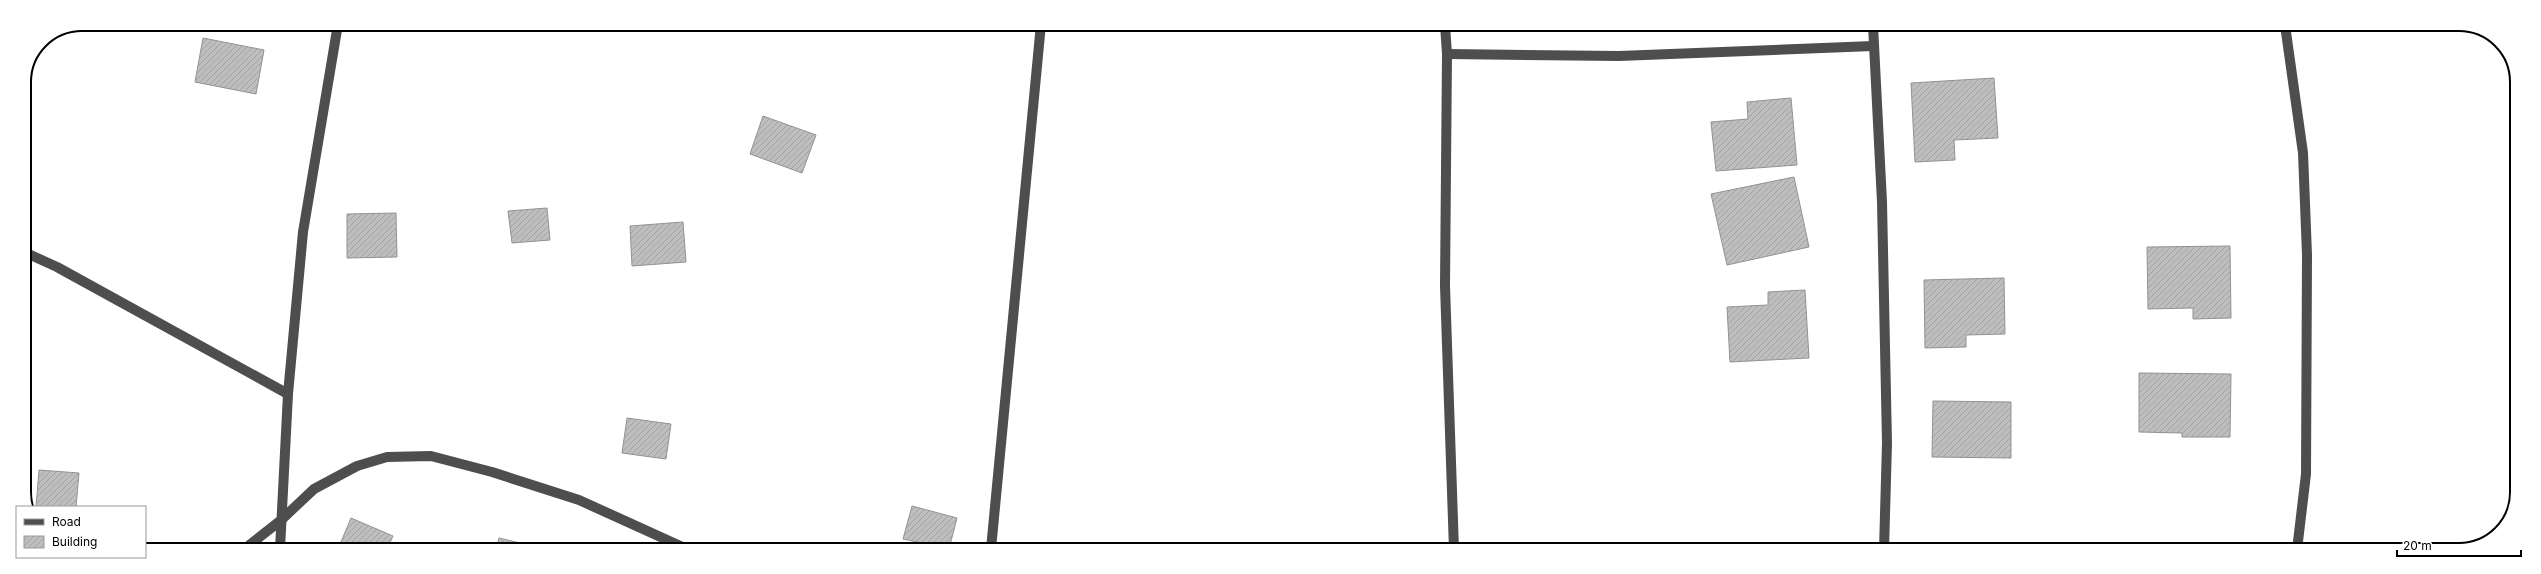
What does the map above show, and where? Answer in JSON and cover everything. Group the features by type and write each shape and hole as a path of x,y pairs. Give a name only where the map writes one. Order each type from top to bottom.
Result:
{"street":[{"path":"280,543 288,394 303,232 337,31"},
{"path":"992,543 1040,31"},
{"path":"1445,31 1447,54 1445,286 1454,543"},
{"path":"1873,31 1882,202 1887,443 1884,543"},
{"path":"2286,31 2303,153 2308,254 2306,474 2298,543"},
{"path":"1447,54 1620,56 1873,46"},
{"path":"31,255 57,267 288,394"},
{"path":"252,543 280,521 314,489 357,466 387,457 431,456 492,472 579,500 674,543"}],"building":[{"path":"203,38 264,50 256,94 195,82"},
{"path":"1994,78 1998,138 1954,140 1955,160 1915,162 1911,83"},
{"path":"1791,98 1797,165 1716,171 1711,122 1748,119 1747,102"},
{"path":"763,116 816,135 802,173 750,154"},
{"path":"1794,177 1809,247 1727,265 1711,194"},
{"path":"547,208 550,240 512,243 508,211"},
{"path":"396,213 397,257 347,258 347,214"},
{"path":"683,222 686,262 632,266 630,226"},
{"path":"2230,246 2231,318 2193,319 2193,308 2148,309 2147,247"},
{"path":"2004,278 2005,334 1966,335 1966,347 1925,348 1924,280"},
{"path":"1805,290 1809,358 1730,362 1727,307 1768,305 1768,292"},
{"path":"2139,373 2231,374 2230,437 2182,437 2182,433 2139,432"},
{"path":"1933,401 2011,402 2011,458 1932,457"},
{"path":"627,418 671,424 666,459 622,453"},
{"path":"39,470 79,473 76,506 36,506"},
{"path":"912,506 957,518 951,543 921,543 903,539"},
{"path":"351,518 393,536 390,543 341,543"},
{"path":"499,538 520,543 498,543"}]}
